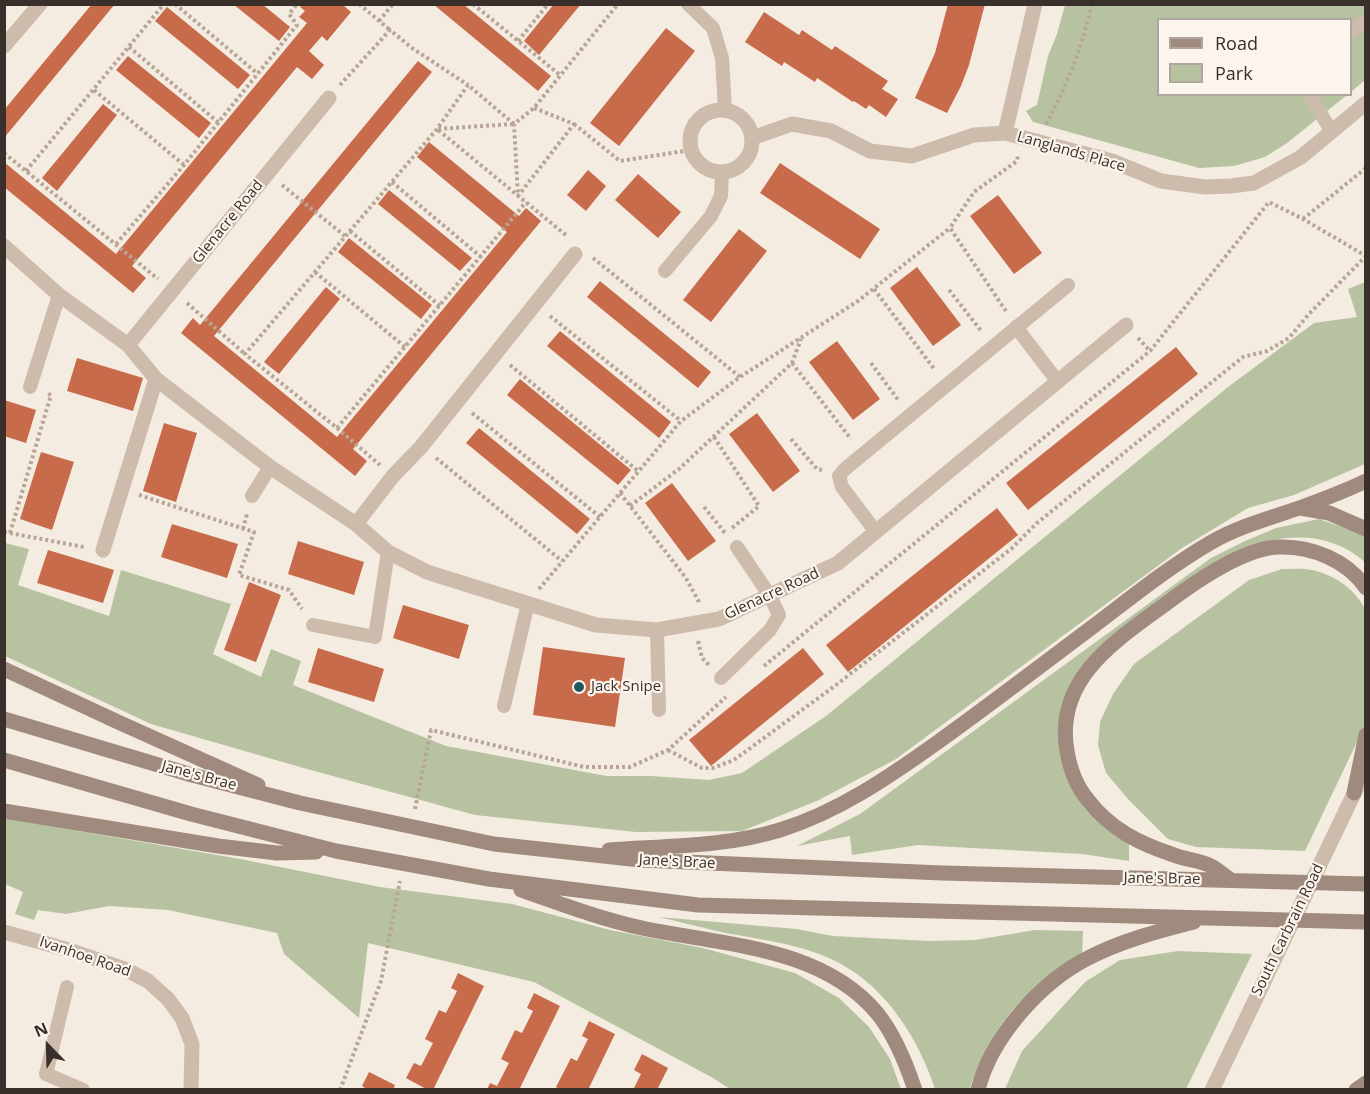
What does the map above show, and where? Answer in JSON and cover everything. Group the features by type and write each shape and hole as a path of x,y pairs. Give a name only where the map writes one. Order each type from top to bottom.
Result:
{"main road":[{"path":"570,852 717,843 751,838 782,830 822,814 899,770 1143,588 1210,543 1263,519 1300,508 1365,481"},
{"path":"1300,508 1329,513 1365,529"},
{"path":"1231,880 1212,866 1176,856 1133,839 1096,811 1076,782 1069,763 1065,740 1066,720 1071,699 1082,678 1114,642 1193,583 1253,553 1277,547 1302,548 1325,555 1345,567 1361,581 1365,588"},
{"path":"4,669 118,723 300,803"},
{"name":"Jane's Brae","path":"4,719 192,775 300,803 494,844 640,861 930,873 1365,884"},
{"path":"1354,793 1365,735"},
{"path":"4,760 190,814 336,851 489,879 698,905 1365,922"},
{"path":"4,811 230,848 277,853 336,851"},
{"path":"489,879 600,917 640,928 770,953 807,964 856,992 877,1013 893,1038 915,1089"},
{"path":"978,1089 998,1044 1021,1011 1056,979 1088,958 1131,940 1214,918"},
{"path":"1356,1089 1365,1083"}],"street":[{"path":"4,46 40,4"},
{"path":"1005,133 1035,4"},
{"name":"Glenacre Road","path":"128,345 329,98"},
{"path":"1332,132 1365,103"},
{"path":"726,110 744,119 750,128 752,138 752,148 748,158 741,166 722,173 712,172 702,167 691,150 692,129 706,114 715,111 726,110"},
{"name":"Langlands Place","path":"752,138 792,124 831,131 870,151 912,156 974,135 1005,133 1112,161 1161,181 1205,187 1254,183 1301,157 1332,132"},
{"name":"Glenacre Road","path":"4,246 59,295 128,345 156,379 270,466 356,524 388,552 427,572 596,625 657,630 718,619 838,563 1126,325"},
{"path":"356,524 393,476 421,447 578,250"},
{"path":"103,550 156,379"},
{"name":"South Carbrain Road","path":"1212,1089 1365,770"},
{"name":"Ivanhoe Road","path":"4,932 125,969 148,981 168,999 182,1018 192,1044 191,1089"}],"lane":[{"path":"688,4 713,28 722,58 726,110"},
{"path":"1352,31 1362,23"},
{"path":"1310,96 1332,132"},
{"path":"665,271 711,216 721,196 722,173"},
{"path":"876,532 842,487 839,476 1068,285"},
{"path":"30,387 59,295"},
{"path":"1016,327 1058,382"},
{"path":"252,496 270,466"},
{"path":"721,678 770,630 779,615 770,596 737,548"},
{"path":"313,625 375,637 388,552"},
{"path":"504,706 528,603"},
{"path":"657,630 659,710"},
{"path":"67,987 46,1074 83,1089"}],"path":[{"path":"26,171 164,4"},
{"path":"175,4 258,74"},
{"path":"116,244 219,123 297,25 289,14 297,4"},
{"path":"359,4 411,48 468,85 514,124 518,196"},
{"path":"379,21 393,4"},
{"path":"473,4 560,75"},
{"path":"518,41 548,4"},
{"path":"437,129 514,124 534,108 618,4"},
{"path":"528,603 681,421 740,377 874,289 950,228 974,192 1017,161 1061,97 1085,31 1092,4"},
{"path":"329,98 390,30"},
{"path":"129,47 219,123"},
{"path":"245,354 437,129 468,85"},
{"path":"94,90 184,165"},
{"path":"534,108 574,124 620,161 691,150"},
{"path":"518,196 574,124"},
{"path":"437,129 526,202 578,250 740,377"},
{"path":"4,153 172,290 245,354 338,428 393,476"},
{"path":"1303,219 1365,168"},
{"path":"268,173 345,236"},
{"path":"392,182 481,257"},
{"path":"338,428 526,202"},
{"path":"950,228 1016,327"},
{"path":"350,231 440,306"},
{"path":"668,750 702,768 713,768 734,760 836,686 1011,549 1037,523 1243,357 1267,351 1289,338 1365,256"},
{"path":"315,272 405,347"},
{"path":"874,289 946,385"},
{"path":"949,290 993,346"},
{"path":"535,304 681,421"},
{"path":"630,506 679,469 792,363 802,337"},
{"path":"496,353 639,472"},
{"path":"792,363 863,454"},
{"path":"871,363 910,415"},
{"path":"10,533 51,395 30,387"},
{"path":"457,401 600,517"},
{"path":"714,436 759,506 726,534"},
{"path":"791,439 817,469 839,476"},
{"path":"421,447 562,561"},
{"path":"122,489 254,532 239,575 289,590 313,625"},
{"path":"620,493 686,578 702,607 698,641 702,658 721,678"},
{"path":"704,507 737,548"},
{"path":"4,532 103,550"},
{"path":"340,1089 381,981 390,932"}],"green space":[{"path":"1065,5 1365,5 1365,80 1352,91 1352,18 1157,18 1157,96 1346,96 1287,143 1265,157 1234,166 1199,168 1033,122 1026,111 1037,105 1048,56"},
{"path":"1365,282 1365,464 1294,495 1248,508 1182,548 896,759 819,800 742,831 636,832 475,815 151,724 5,656 5,543 29,549 18,585 109,616 121,570 231,604 213,654 261,677 271,649 301,661 293,685 446,746 606,776 709,780 742,773 826,716 1228,387 1314,323 1357,317 1348,289"},
{"path":"1319,519 1365,535 1365,562 1336,544 1305,538 1272,540 1240,550 1111,641 1074,697 1071,774 1129,844 1129,861 1082,854 918,845 852,855 850,836 797,846 860,814 1211,558 1276,528"},
{"path":"1282,569 1309,569 1329,575 1350,589 1365,609 1365,725 1305,851 1196,847 1168,839 1106,773 1098,745 1100,722 1113,694 1134,664 1249,580"},
{"path":"4,818 240,859 380,887 512,904 610,930 703,948 795,973 839,998 869,1027 890,1059 901,1089 730,1089 534,982 368,943 359,1018 284,954 277,933 168,910 109,906 66,914 38,910 34,920 15,914 23,892 5,884"},
{"path":"659,917 796,929 833,936 929,941 975,940 1035,930 1083,931 1082,956 1036,988 1001,1024 975,1074 970,1089 935,1089 920,1052 900,1018 873,988 841,964 798,947"},
{"path":"1178,951 1252,954 1186,1089 1005,1089 1022,1051 1085,982 1120,960"}],"building":[{"path":"92,4 115,4 4,138 4,110"},
{"path":"233,4 262,4 290,27 279,41"},
{"path":"303,4 342,4 351,12 327,41 322,36 309,51 324,65 312,79 297,67 132,266 146,278 133,293 4,187 4,162 116,254 307,23 299,17 305,11 300,7"},
{"path":"433,4 463,4 551,76 538,91"},
{"path":"554,4 581,4 539,55 524,41"},
{"path":"948,4 985,4 969,65 947,113 915,98 935,53"},
{"path":"167,7 250,75 238,89 155,21"},
{"path":"764,12 799,35 802,30 832,50 835,46 888,81 882,89 898,99 886,117 869,105 866,109 853,102 817,78 815,82 784,62 782,66 745,42"},
{"path":"666,28 695,51 619,146 590,123"},
{"path":"128,56 211,123 199,138 116,70"},
{"path":"418,61 432,72 214,336 337,437 507,232 417,157 429,142 519,216 526,208 541,221 353,449 367,461 355,476 181,333 193,318 200,325"},
{"path":"103,104 117,115 57,191 42,178"},
{"path":"780,163 880,229 860,259 760,193"},
{"path":"588,170 606,186 586,211 567,195"},
{"path":"638,174 681,212 658,238 615,200"},
{"path":"389,190 472,258 460,271 378,204"},
{"path":"998,195 1042,253 1014,274 970,216"},
{"path":"739,229 767,251 711,322 683,300"},
{"path":"349,238 432,305 421,319 338,252"},
{"path":"917,267 961,325 933,346 890,288"},
{"path":"600,281 711,372 698,388 587,297"},
{"path":"326,287 340,299 279,374 264,362"},
{"path":"560,331 671,422 659,438 547,346"},
{"path":"837,341 880,399 853,420 809,362"},
{"path":"1176,347 1198,374 1028,510 1006,483"},
{"path":"77,358 143,378 133,411 67,391"},
{"path":"520,379 631,470 618,485 507,395"},
{"path":"4,400 36,410 26,443 4,436"},
{"path":"757,413 800,471 773,492 729,434"},
{"path":"164,423 197,433 176,502 143,491"},
{"path":"479,428 590,519 577,534 466,443"},
{"path":"41,452 74,462 52,530 20,519"},
{"path":"672,483 716,541 688,561 645,503"},
{"path":"997,508 1018,535 848,672 826,645"},
{"path":"172,524 238,544 227,578 161,557"},
{"path":"298,541 364,562 354,595 288,574"},
{"path":"48,550 114,570 103,603 37,583"},
{"path":"249,582 281,595 256,662 224,650"},
{"path":"403,605 469,625 459,659 393,638"},
{"name":"Jack Snipe","path":"543,647 625,658 615,727 533,715"},
{"path":"318,648 384,669 374,702 308,682"},
{"path":"803,648 824,674 711,766 689,740"},
{"path":"458,973 484,986 433,1090 428,1090 406,1078 414,1063 421,1066 433,1043 425,1039 439,1010 446,1013 457,991 451,988"},
{"path":"534,993 560,1006 519,1090 487,1090 490,1083 497,1086 509,1063 501,1059 515,1030 522,1033 533,1011 527,1008"},
{"path":"589,1021 615,1034 588,1090 560,1090 556,1087 571,1058 577,1061 588,1039 582,1036"},
{"path":"642,1054 668,1068 657,1090 633,1090 641,1074 634,1070"},
{"path":"369,1072 395,1085 393,1090 368,1090 362,1086"}],"place":[{"name":"Jack Snipe","path":"579,687"}]}
